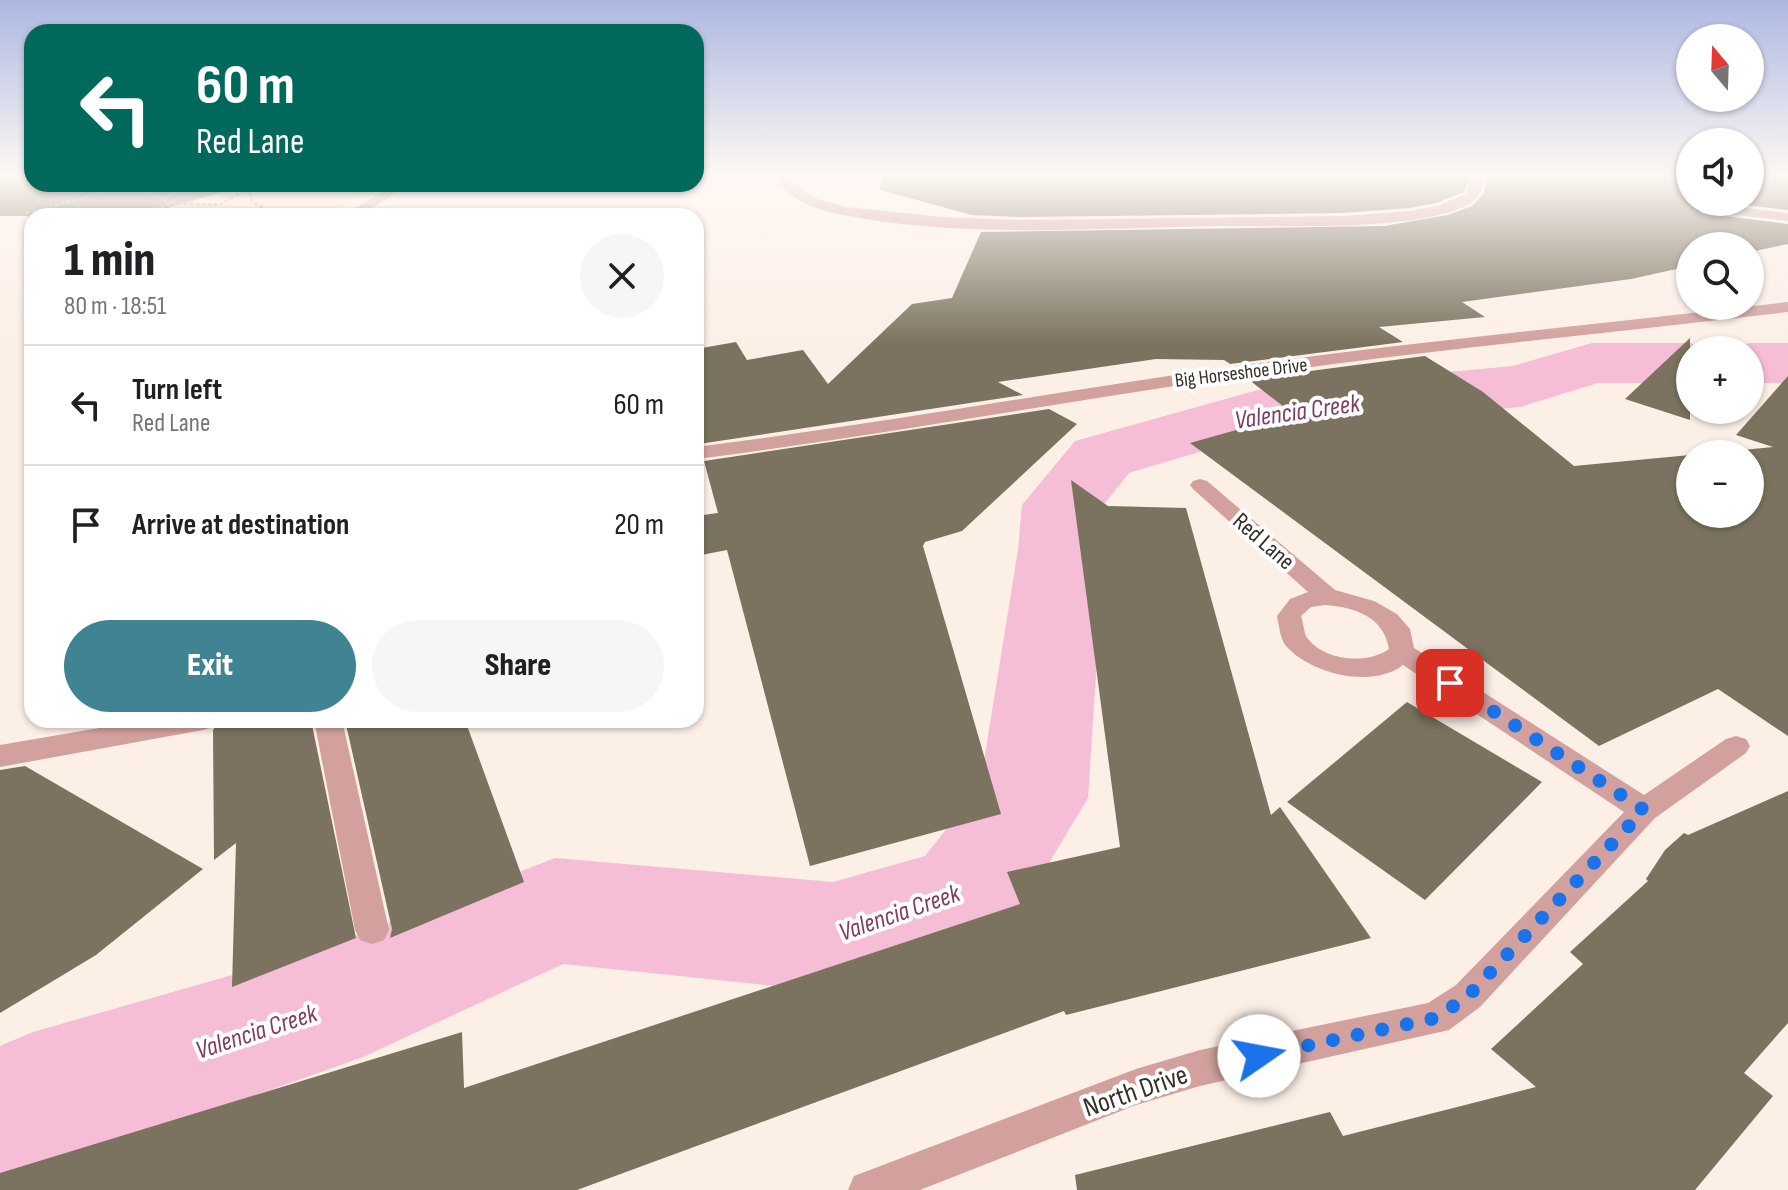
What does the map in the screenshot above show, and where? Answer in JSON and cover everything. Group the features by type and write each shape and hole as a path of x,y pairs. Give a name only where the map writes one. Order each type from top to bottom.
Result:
{"street":[{"name":"Big Horseshoe Drive","path":"704,452 816,438 974,410 1227,373 1782,308"},
{"name":"Red Lane","path":"1200,485 1328,597"},
{"name":"Red Lane","path":"1328,597 1352,600 1380,613 1398,629 1402,652 1384,666 1359,669 1317,658 1295,640 1289,616 1302,602 1328,597"},
{"path":"1402,652 1644,810"},
{"path":"0,756 158,728"},
{"path":"330,728 372,930"},
{"name":"North Drive","path":"868,1190 1136,1087 1200,1068 1436,1018 1468,996 1644,810 1736,746"}],"building":[{"path":"981,233 1676,233 1676,269 1631,279 1462,302 1485,317 1379,327 1403,342 1230,364 1224,360 1156,359 998,382 1023,395 704,443 704,348 736,342 747,360 803,350 828,384 912,304 952,298"},
{"path":"1764,233 1788,233 1788,244 1764,249"},
{"path":"1676,351 1676,415 1625,399"},
{"path":"1425,356 1483,392 1574,466 1676,456 1676,528 1764,528 1764,448 1773,447 1764,444 1764,440 1736,435 1746,424 1764,424 1764,403 1788,376 1788,736 1718,689 1599,746 1190,443 1293,414 1248,379"},
{"path":"1049,409 1077,424 962,531 925,542 923,546 1001,814 810,866 727,550 704,554 704,515 718,513 704,461"},
{"path":"1071,480 1108,506 1186,508 1271,815 1280,807 1371,938 1066,1015 1064,1011 577,1190 0,1190 0,1173 462,1032 464,1088 1020,904 1007,872 1120,847"},
{"path":"1407,702 1542,782 1425,900 1287,802"},
{"path":"313,728 356,938 232,987 236,843 214,860 213,730"},
{"path":"347,728 468,728 524,882 390,938 392,929"},
{"path":"25,766 203,869 96,955 0,1013 0,770"},
{"path":"1788,791 1788,1023 1744,1073 1773,1096 1695,1190 1077,1190 1075,1175 1330,1112 1343,1136 1536,1087 1491,1049 1583,964 1570,952 1648,881 1646,879 1665,850 1684,833 1688,835"}],"waterway":[{"name":"Valencia Creek","path":"0,1131 33,1103 316,1013 555,911 833,937 965,895 1033,798 1061,550 1062,505 1102,457 1258,411 1520,386 1592,363 1676,363"},
{"name":"Valencia Creek","path":"1764,363 1788,363"}],"route":[{"path":"1259,1056 1436,1018 1468,996 1644,810 1450,683"}]}
